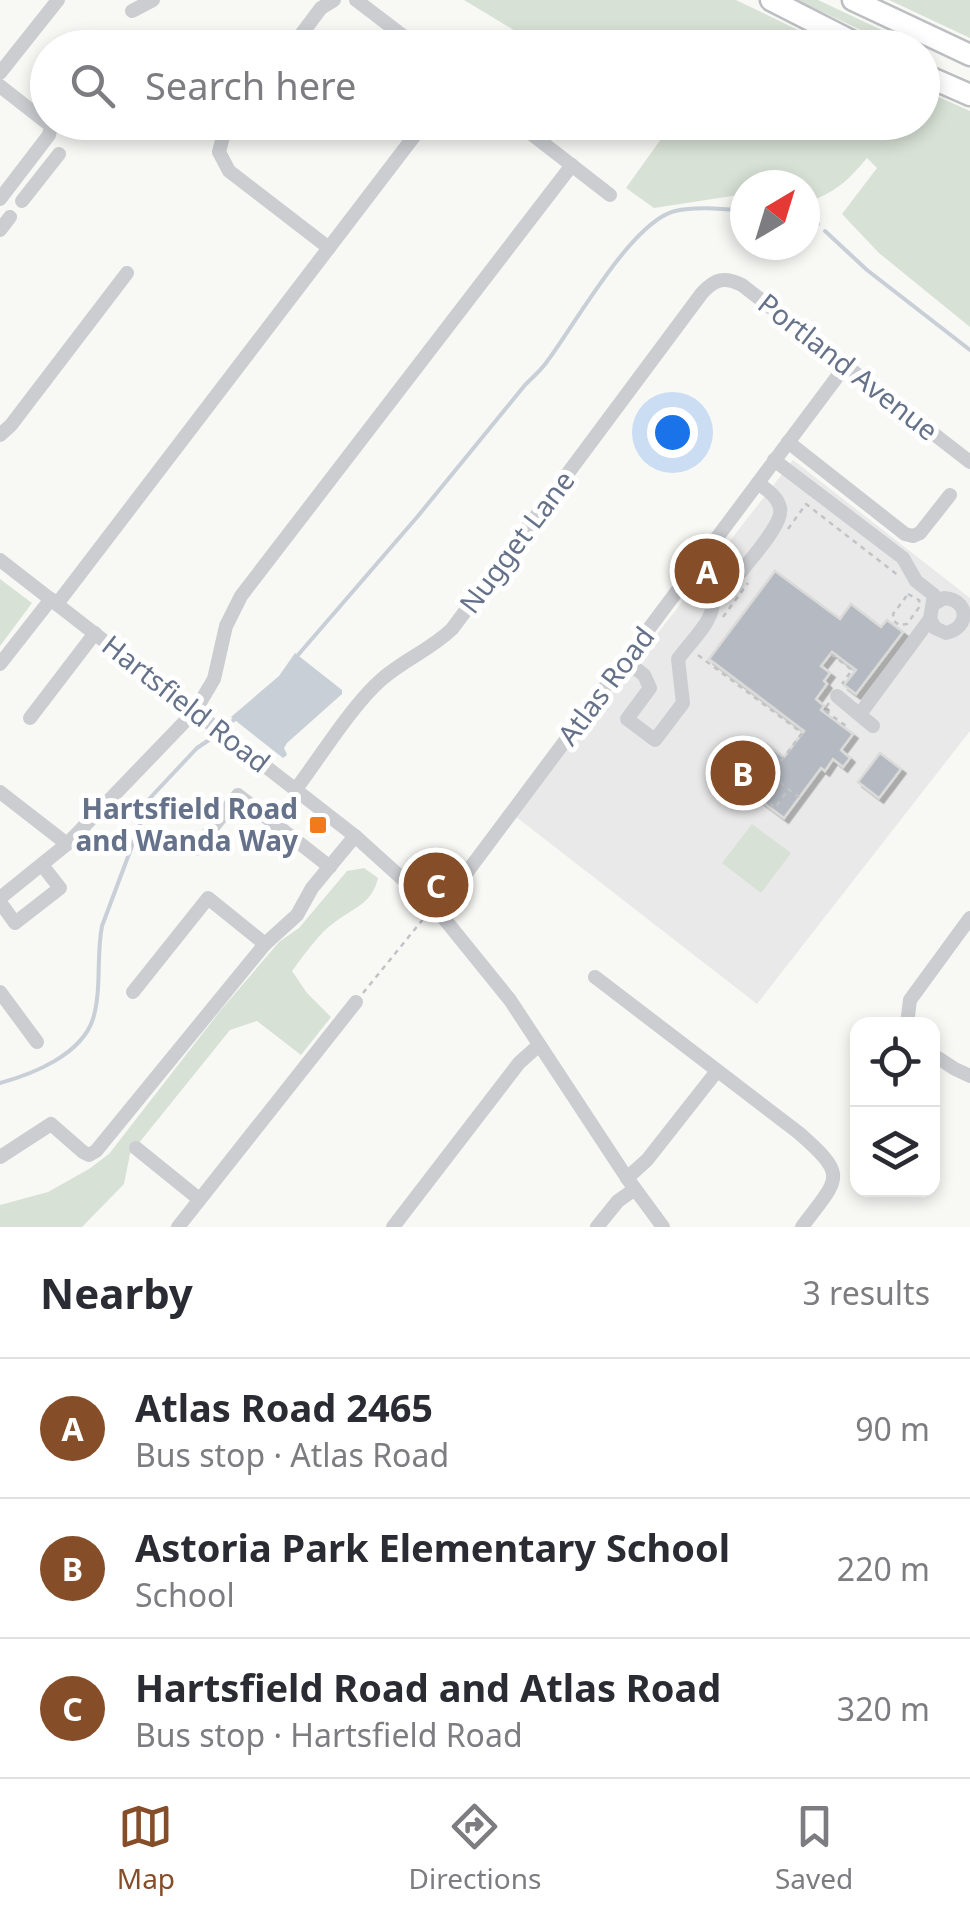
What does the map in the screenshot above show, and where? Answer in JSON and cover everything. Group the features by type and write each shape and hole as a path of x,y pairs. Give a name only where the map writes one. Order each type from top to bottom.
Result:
{"highway":[{"path":"771,0 830,30"},
{"path":"853,0 916,30"},
{"path":"940,42 970,56"},
{"path":"940,82 970,95"}],"street":[{"path":"34,30 58,0"},
{"path":"132,11 153,0"},
{"path":"304,30 334,0"},
{"path":"356,0 395,30"},
{"path":"0,73 30,35"},
{"path":"0,86 30,110"},
{"path":"0,199 45,140"},
{"path":"222,140 219,152 229,171 329,248"},
{"path":"0,664 54,601 412,140"},
{"path":"539,140 610,195"},
{"path":"22,201 59,154"},
{"path":"26,166 41,177"},
{"path":"42,865 60,888 15,923 0,900 67,844 194,710 214,679 226,626 241,596 572,166"},
{"path":"0,230 10,217"},
{"path":"0,434 12,424 127,274"},
{"name":"Portland Avenue","path":"723,279 742,286 970,462"},
{"name":"Nugget Lane","path":"296,789 373,688 452,629 702,294 723,279"},
{"name":"Atlas Road","path":"436,908 846,365"},
{"path":"788,442 905,534 920,533 950,494"},
{"path":"774,460 902,557 916,581 934,595 932,611 860,714"},
{"path":"702,557 733,574 741,572 779,521 780,508 774,496 758,483"},
{"name":"Hartsfield Road","path":"0,560 355,836 436,908 501,987 663,1227"},
{"path":"625,660 644,675 650,688 627,719 655,740 682,704 678,659 713,608 712,590 692,571"},
{"path":"30,718 95,633"},
{"path":"837,696 873,726"},
{"path":"0,792 67,844"},
{"path":"196,848 238,794 330,866"},
{"path":"0,1157 50,1124 88,1155 96,1151 265,944 297,915 312,888 355,836"},
{"path":"132,992 208,898 265,944"},
{"path":"908,1017 910,1000 970,918"},
{"path":"595,977 799,1133 830,1163 832,1184 802,1227"},
{"path":"0,992 37,1042"},
{"path":"178,1227 356,1002"},
{"path":"393,1227 519,1063 539,1045"},
{"path":"940,1059 970,1076"},
{"path":"598,1227 717,1071"},
{"path":"136,1148 199,1200"}],"path":[{"path":"784,534 806,504 906,582"},
{"path":"718,623 751,579"},
{"path":"908,594 915,597 919,608 906,626 898,625 894,611 908,594"},
{"path":"696,653 802,733 770,776"},
{"path":"831,654 852,670"},
{"path":"824,710 848,728"},
{"path":"776,756 782,760"},
{"path":"752,788 764,771 799,797"},
{"path":"770,804 775,808 789,790"},
{"path":"356,1002 436,908"}],"shaded area":[{"path":"464,0 736,0 798,30 514,30"},
{"path":"797,0 818,0 882,30 861,30"},
{"path":"889,0 970,0 970,38"},
{"path":"940,98 970,111 970,327 879,253 842,214 877,168 867,158 843,183 820,197 820,170 730,170 730,196 654,208 626,188 660,140 940,140"},
{"path":"793,460 970,598 970,731 757,1004 515,816"},
{"path":"0,579 32,603 0,646"},
{"path":"295,653 342,690 342,694 287,743 287,755 283,758 231,717 279,676"},
{"path":"752,824 791,853 761,893 722,863"},
{"path":"364,868 378,878 371,894 323,932 292,971 331,1017 301,1055 257,1021 230,1030 130,1154 124,1184 82,1227 0,1227 0,1205 48,1192 109,1154 279,942 299,928 347,871"}],"building":[{"path":"775,571 840,619 851,604 881,627 887,620 903,632 856,694 844,685 856,670 832,652 821,666 830,673 816,699 824,706 821,710 853,734 841,750 850,758 843,767 833,759 825,771 821,768 784,818 738,784 767,744 784,757 804,731 709,659"},
{"path":"880,753 901,769 879,798 858,782"}],"waterway":[{"path":"298,655 544,366 605,277 640,234 675,211 730,210"},
{"path":"825,231 867,270 970,350"},
{"path":"230,723 235,719"},
{"path":"0,1083 54,1061 87,1032 96,1008 102,926 150,798 209,740"}],"place":[{"name":"Atlas Road 2465","path":"707,571"},
{"name":"Astoria Park Elementary School","path":"743,773"},
{"name":"Hartsfield Road and Wanda Way","path":"318,825"},
{"name":"Hartsfield Road and Atlas Road","path":"436,885"}]}
